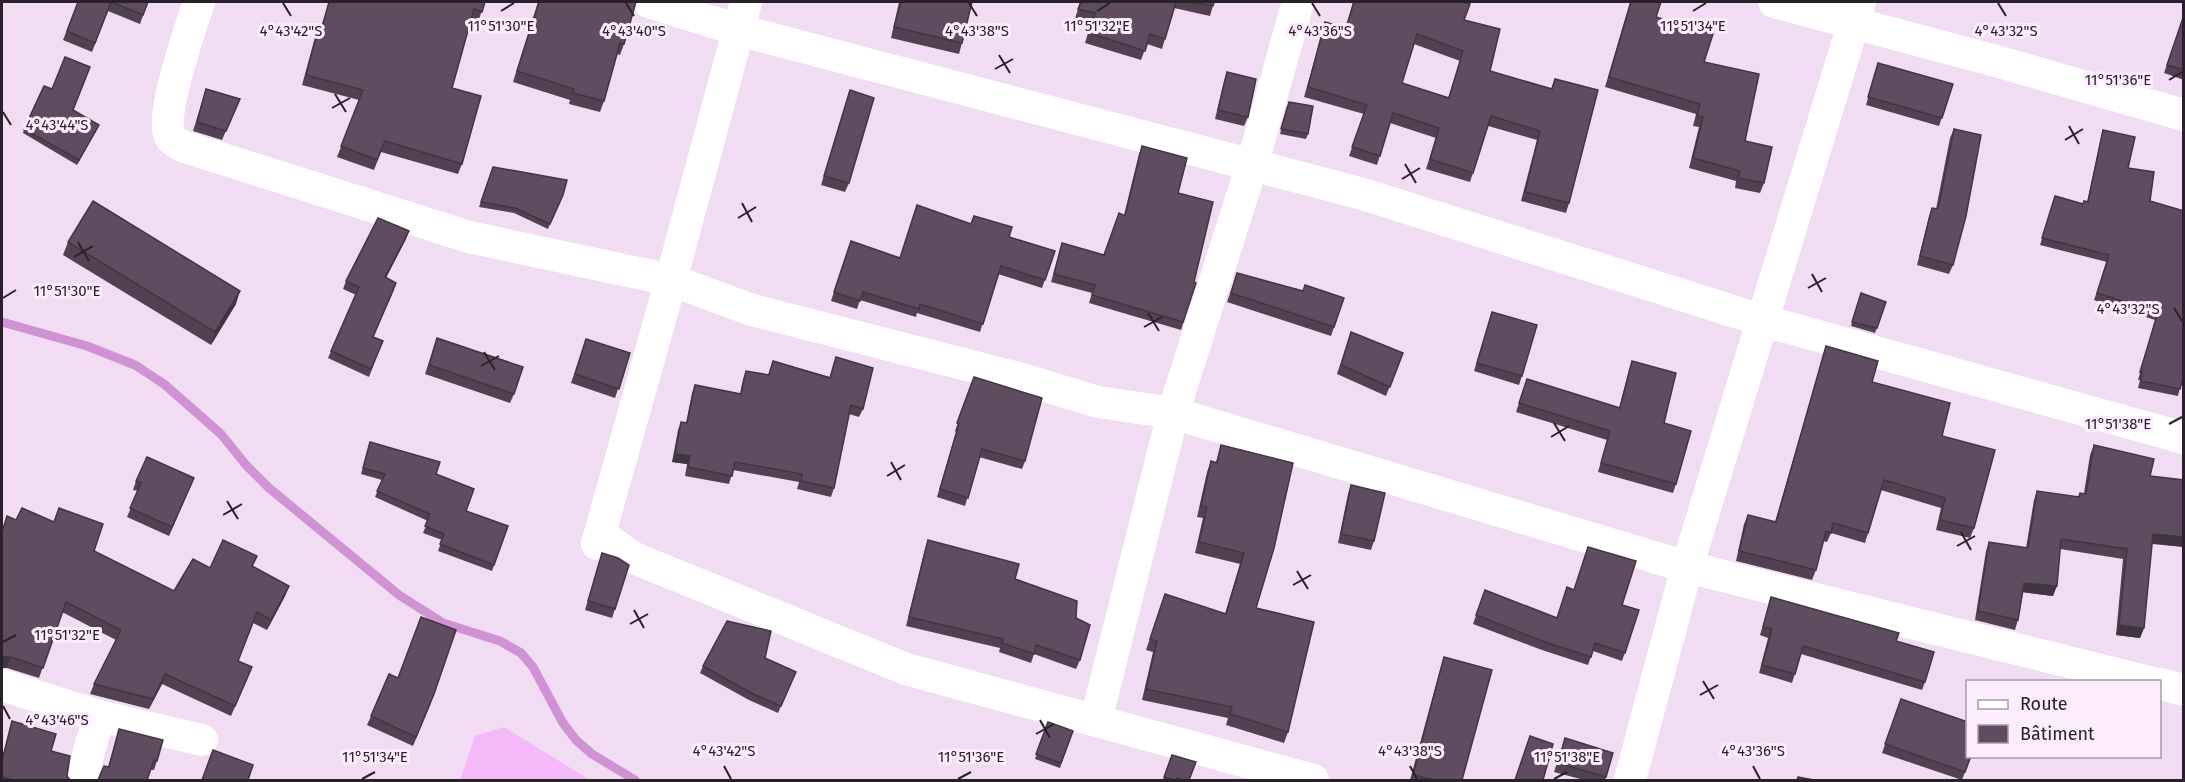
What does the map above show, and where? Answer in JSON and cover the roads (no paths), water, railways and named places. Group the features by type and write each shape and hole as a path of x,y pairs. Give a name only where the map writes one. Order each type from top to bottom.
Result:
{"street":[{"path":"199,2 174,80 166,125 170,138 182,146 469,237 671,280 752,310 1098,402 1173,413 1687,567 2145,680"},
{"path":"649,2 742,16 1252,165 1363,194 1761,320 2184,438"},
{"path":"1096,720 1173,413 1252,165 1298,2"},
{"path":"1774,2 1857,13 1996,61 2184,115"},
{"path":"1630,780 1687,567 1857,13"},
{"path":"742,16 597,544 611,542 634,558 906,669 1313,780"},
{"path":"2161,684 2184,690"},
{"path":"2,685 99,716 202,740"},
{"path":"81,780 99,716"}],"waterway":[{"path":"2,322 87,346 135,365 164,384 221,434 246,465 269,488 399,595 443,623 500,641 521,653 533,667 563,723 576,740 592,754 635,780"}]}
